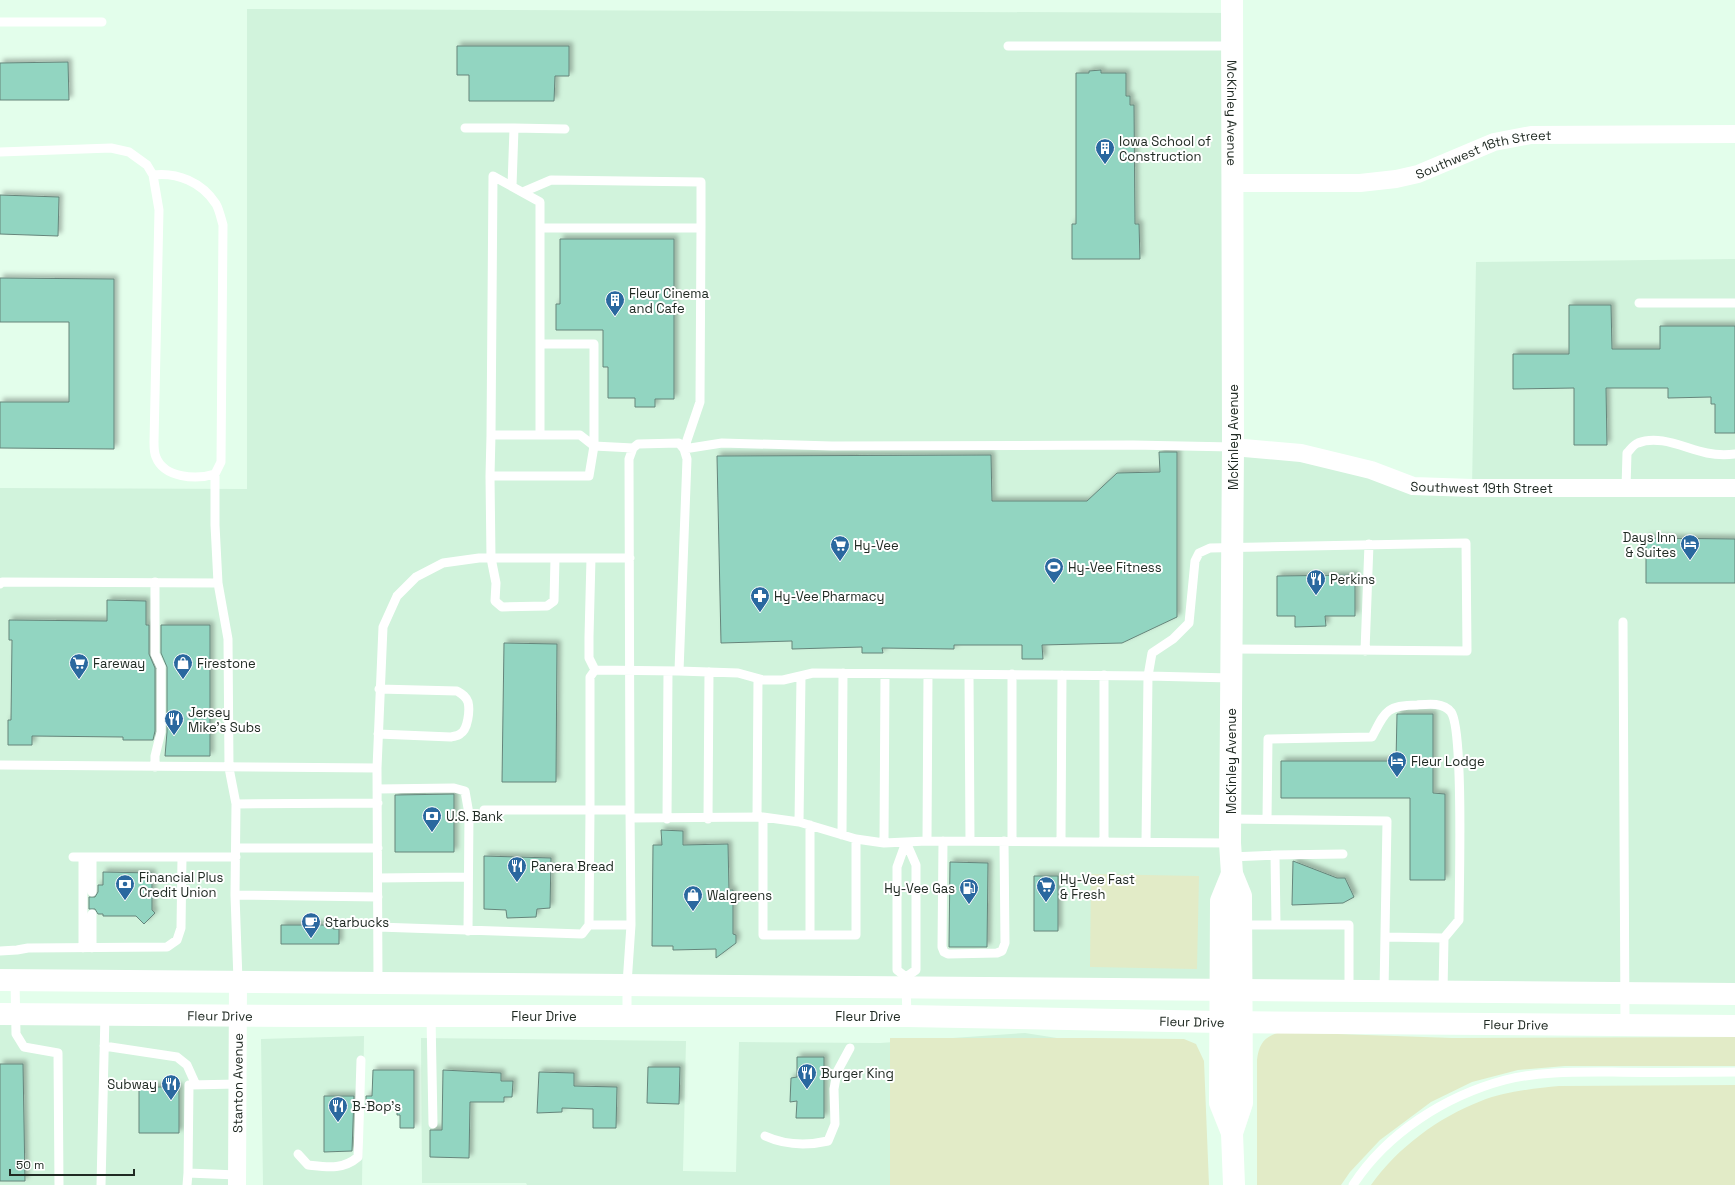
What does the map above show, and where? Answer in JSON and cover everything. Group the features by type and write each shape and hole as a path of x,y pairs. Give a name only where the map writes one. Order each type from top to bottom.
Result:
{"main road":[{"name":"McKinley Avenue","path":"1231,990 1241,925 1241,896 1231,858 1230,819 1233,447 1232,0"},
{"name":"McKinley Avenue","path":"1231,858 1221,901 1231,990 1231,1022 1220,1102 1232,1133 1234,1185"},
{"path":"8,980 627,984 906,982 1231,990 1735,994"},
{"name":"Fleur Drive","path":"8,1014 237,1016 906,1016 1231,1022 1735,1026"}],"street":[{"name":"Southwest 18th Street","path":"1232,183 1360,183 1396,179 1418,174 1494,142 1531,136 1735,134"},
{"name":"Southwest 19th Street","path":"1233,447 1301,453 1371,470 1413,486 1472,488 1735,488"},
{"name":"Stanton Avenue","path":"237,1180 238,981"}],"lane":[{"path":"0,22 102,22"},
{"path":"1008,46 1232,46"},
{"path":"465,128 565,129"},
{"path":"512,186 514,128"},
{"path":"0,152 111,148 129,152 147,165 153,175 159,210 154,442 155,457 162,467 176,474 196,476 215,474"},
{"path":"153,175 167,173 192,181 216,204 223,225 221,462 215,474 215,525 218,582 228,639 229,768 236,804 235,895 238,981"},
{"path":"540,436 540,202 493,176 490,476 491,558 496,582 495,601 502,607 547,606 554,601 554,558"},
{"path":"523,192 552,180 701,182 700,402 684,449"},
{"path":"540,228 701,228"},
{"path":"1639,303 1735,303"},
{"path":"490,476 589,476 594,446 594,344 540,344"},
{"path":"491,436 580,436 594,446 633,448"},
{"path":"1626,488 1627,453 1637,443 1648,440 1673,444 1707,453 1723,455 1735,454"},
{"path":"627,1016 627,984 631,924 629,459 633,448 638,444 679,443 684,449 687,459 680,671"},
{"path":"684,449 722,443 832,446 1141,445 1233,447"},
{"path":"1146,842 1148,676 1152,653 1173,639 1189,623 1195,561 1199,553 1210,548 1232,547 1466,543 1467,651 1232,650"},
{"path":"1365,651 1369,544"},
{"path":"378,982 377,768 380,689 383,627 396,596 416,576 443,563 491,558 630,558"},
{"path":"591,558 589,637 590,658 595,670"},
{"path":"0,584 2,582 218,582"},
{"path":"155,582 155,654 161,667 161,732 155,756 155,767"},
{"path":"1623,622 1625,1026"},
{"path":"595,670 738,673 758,680 783,680 813,674 1062,674 1231,678"},
{"path":"378,927 582,934 590,925 590,677 595,670"},
{"path":"666,819 668,671"},
{"path":"708,819 710,672"},
{"path":"842,835 843,674"},
{"path":"884,843 885,674"},
{"path":"927,841 928,674"},
{"path":"969,674 970,841"},
{"path":"943,841 942,948 944,952 948,954 997,954 1002,951 1005,943 1012,674"},
{"path":"1061,841 1062,674"},
{"path":"1104,675 1104,842"},
{"path":"800,822 801,677"},
{"path":"758,680 763,936 856,935 856,839"},
{"path":"378,734 451,736 460,734 466,728 468,718 468,702 464,695 457,691 380,689"},
{"path":"1267,820 1268,739 1372,737 1382,716 1392,707 1437,704 1451,712 1455,722 1459,766 1459,920 1444,938 1443,992"},
{"path":"0,766 377,768"},
{"path":"378,789 454,788 465,791 469,814 468,930"},
{"path":"236,804 378,802"},
{"path":"484,810 590,810 666,819 760,817 800,822 856,839 884,843 927,841 1146,842 1231,858 1275,855 1343,854"},
{"path":"1230,819 1386,821 1384,991"},
{"path":"810,825 810,935"},
{"path":"906,842 916,865 916,970 906,982"},
{"path":"906,842 897,867 897,970 906,982 906,1016"},
{"path":"83,857 182,857 236,853 378,848"},
{"path":"1275,855 1276,925"},
{"path":"83,857 92,892"},
{"path":"83,857 87,948"},
{"path":"0,951 28,948 167,948 177,940 181,928 182,857"},
{"path":"378,878 468,877"},
{"path":"235,895 378,897"},
{"path":"87,948 92,914"},
{"path":"590,925 631,924"},
{"path":"1241,925 1349,924 1349,991"},
{"path":"1385,937 1444,938"},
{"path":"8,980 8,1014 16,1034 24,1046 58,1053 59,1185"},
{"path":"101,1185 105,1014"},
{"path":"431,1016 433,1124"},
{"path":"104,1046 177,1057 187,1065 196,1085"},
{"path":"765,1136 777,1142 795,1144 813,1144 828,1141 835,1124 834,1089 837,1072 850,1048"},
{"path":"298,1154 308,1165 328,1167 349,1165 358,1157 361,1060"},
{"path":"1353,1185 1377,1155 1423,1116 1456,1098 1506,1080 1537,1074 1735,1072"},
{"path":"187,1185 189,1085 238,1084"},
{"path":"188,1174 237,1180"}],"shaded area":[{"path":"247,9 1232,13 1233,446 1472,488 1476,262 1735,259 1735,994 0,980 0,488 247,489"},
{"path":"1091,874 1199,876 1197,969 1090,967"},
{"path":"0,1014 237,1016 237,1185 0,1185"},
{"path":"1280,1032 1452,1038 1735,1037 1735,1066 1565,1066 1518,1070 1472,1082 1431,1102 1380,1140 1350,1172 1341,1185 1257,1185 1257,1060 1259,1050 1263,1042 1270,1036"},
{"path":"1025,1033 1076,1041 1202,1185 527,1185 526,1183 422,1183 421,1038 686,1041 683,1171 736,1172 739,1042 880,1043"},
{"path":"364,1036 362,1185 263,1185 261,1039"},
{"path":"890,1038 1184,1039 1196,1044 1204,1061 1209,1185 890,1185"},
{"path":"1735,1085 1735,1185 1371,1185 1381,1171 1406,1146 1420,1135 1465,1108 1499,1095 1530,1089 1559,1086"}],"building":[{"path":"457,46 569,46 569,76 555,76 554,101 469,101 469,75 457,75"},
{"path":"68,62 69,100 0,100 0,63"},
{"name":"Iowa School of Construction","path":"1101,70 1101,73 1126,73 1126,96 1130,96 1130,105 1134,105 1135,224 1139,224 1140,259 1072,259 1072,224 1076,224 1076,73 1089,73 1089,71"},
{"path":"0,195 59,197 58,236 0,234"},
{"name":"Fleur Cinema and Cafe","path":"560,239 674,239 674,399 655,399 655,407 635,407 635,398 608,398 608,367 603,367 603,330 556,330 556,304 560,304"},
{"path":"0,278 114,279 114,449 0,448 0,402 69,402 69,322 0,322"},
{"path":"1569,305 1611,305 1612,349 1660,349 1660,326 1735,326 1735,433 1715,433 1715,404 1711,404 1711,397 1668,398 1668,388 1606,388 1607,445 1574,445 1574,388 1513,389 1513,354 1569,354"},
{"path":"1159,452 1177,452 1177,617 1122,643 1042,645 1043,659 1022,659 1022,645 954,645 954,649 882,648 883,653 862,653 862,647 792,649 792,641 721,643 717,456 991,455 992,501 1087,501 1117,473 1160,472"},
{"name":"Days Inn & Suites","path":"1646,538 1735,539 1735,583 1646,583"},
{"name":"Perkins","path":"1355,575 1355,616 1325,616 1326,626 1295,627 1295,616 1277,616 1277,576"},
{"name":"Fareway","path":"107,600 146,601 146,625 149,625 149,654 155,668 155,731 153,740 123,740 123,737 32,736 32,745 8,745 8,720 11,720 12,640 9,640 9,620 107,621"},
{"path":"161,625 210,625 210,756 165,756 167,732 167,667 161,653"},
{"path":"504,643 557,644 556,782 502,782"},
{"path":"1397,714 1433,714 1433,793 1445,794 1445,880 1410,880 1410,798 1281,798 1281,761 1396,761"},
{"path":"454,794 454,852 395,852 395,795"},
{"name":"Walgreens","path":"661,830 683,831 683,845 728,844 729,890 733,890 733,934 736,935 736,943 716,958 716,949 673,950 673,946 652,946 653,845 662,845"},
{"name":"Panera Bread","path":"484,856 551,858 550,908 537,909 536,917 507,918 506,910 484,909"},
{"path":"1293,861 1337,878 1345,878 1354,897 1343,903 1292,905"},
{"name":"Hy-Vee Gas","path":"950,862 988,863 987,947 949,947"},
{"name":"Financial Plus Credit Union","path":"103,872 152,873 152,910 155,913 144,924 136,916 103,916 103,914 98,914 95,909 89,909 89,897 95,897 98,892 98,885 103,885"},
{"name":"Hy-Vee Fast & Fresh","path":"1034,876 1058,876 1058,931 1034,931"},
{"path":"281,925 333,925 333,929 339,929 339,944 281,944"},
{"name":"Burger King","path":"797,1057 824,1057 824,1118 796,1118 797,1101 790,1102 791,1078 797,1077"},
{"path":"0,1064 23,1064 25,1181 0,1181"},
{"path":"648,1067 680,1067 679,1104 647,1103"},
{"path":"373,1070 414,1070 414,1128 400,1128 400,1115 397,1115 397,1108 366,1108 366,1096 372,1096"},
{"path":"443,1070 501,1073 501,1081 513,1081 512,1097 504,1097 504,1102 470,1102 469,1158 430,1157 430,1130 442,1130"},
{"path":"539,1072 574,1073 574,1086 617,1087 616,1128 593,1128 593,1109 562,1108 562,1112 537,1113"},
{"path":"139,1087 179,1087 179,1133 139,1133"},
{"name":"B-Bop's","path":"324,1096 354,1096 352,1151 324,1152"}],"place":[{"name":"Iowa School of Construction","path":"1105,165"},
{"name":"Fleur Cinema and Cafe","path":"615,317"},
{"name":"Days Inn & Suites","path":"1690,561"},
{"name":"Hy-Vee","path":"840,562"},
{"name":"Hy-Vee Fitness","path":"1054,584"},
{"name":"Perkins","path":"1316,596"},
{"name":"Hy-Vee Pharmacy","path":"760,613"},
{"name":"Fareway","path":"79,680"},
{"name":"Firestone","path":"183,680"},
{"name":"Jersey Mike's Subs","path":"174,736"},
{"name":"Fleur Lodge","path":"1397,778"},
{"name":"U.S. Bank","path":"432,833"},
{"name":"Panera Bread","path":"517,883"},
{"name":"Financial Plus Credit Union","path":"125,901"},
{"name":"Hy-Vee Fast & Fresh","path":"1046,903"},
{"name":"Hy-Vee Gas","path":"969,905"},
{"name":"Walgreens","path":"693,912"},
{"name":"Starbucks","path":"311,939"},
{"name":"Burger King","path":"807,1090"},
{"name":"Subway","path":"171,1101"},
{"name":"B-Bop's","path":"338,1123"}]}
